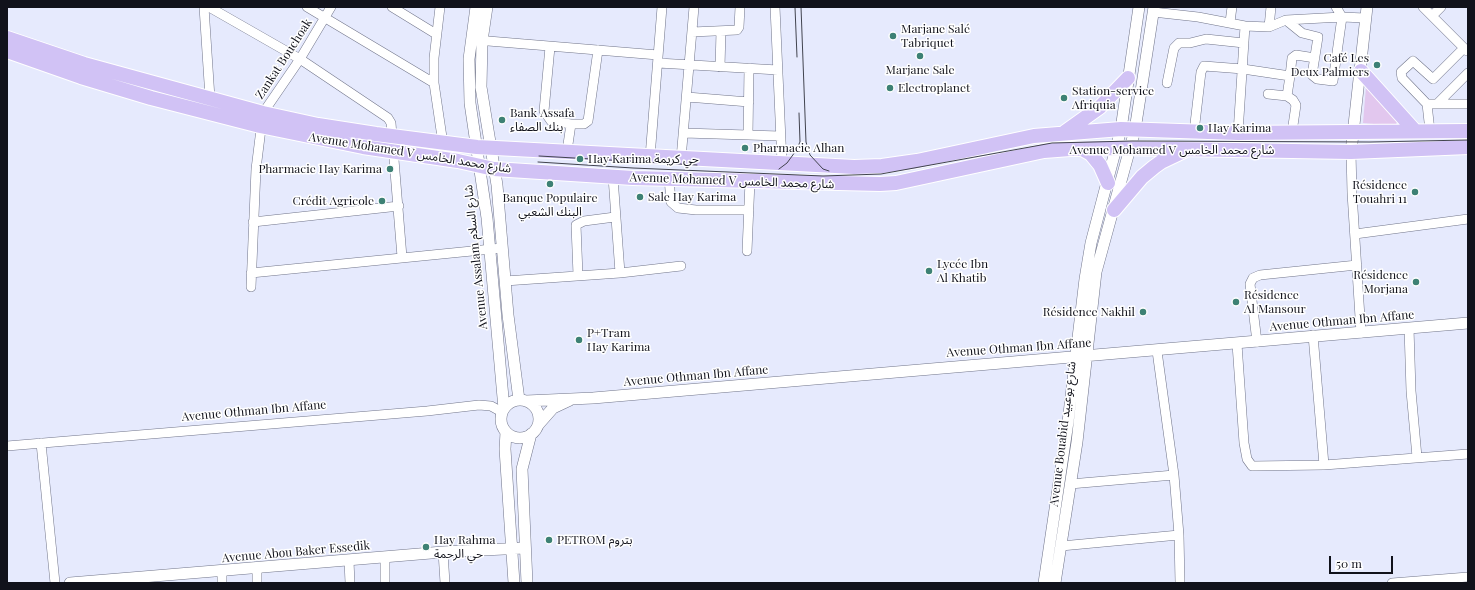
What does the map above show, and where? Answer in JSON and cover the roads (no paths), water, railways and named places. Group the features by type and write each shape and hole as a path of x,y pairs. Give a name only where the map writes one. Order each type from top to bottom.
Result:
{"main road":[{"name":"Avenue Mohamed V شارع محمد الخامس","path":"7,38 84,64 210,98 262,119 335,142 458,161 494,169 613,177 860,184 896,183 1044,151 1123,148 1352,152 1468,147"},
{"name":"Avenue Mohamed V شارع محمد الخامس","path":"7,51 81,77 151,98 262,119 318,125 443,144 830,167 882,166 924,160 1034,136 1121,129 1238,133 1468,131"},
{"path":"1361,71 1415,131"},
{"path":"1062,134 1100,107 1128,78"},
{"path":"1082,149 1091,154 1100,164 1108,183"},
{"path":"1114,210 1142,177 1154,167 1161,162 1190,149"}],"street":[{"path":"204,7 210,98"},
{"path":"209,7 300,59 385,115 391,123 402,257"},
{"path":"307,7 434,83"},
{"name":"Zankat Bouchoak","path":"262,119 331,7"},
{"path":"392,7 436,34"},
{"path":"440,7 436,34 434,83 443,144"},
{"name":"Avenue Assalam شارع السلام","path":"476,7 469,59 470,103 483,147 494,169 512,350 522,400"},
{"name":"Avenue Assalam شارع السلام","path":"487,7 482,41 481,87 483,147 480,166 490,249 503,410"},
{"path":"650,157 662,7"},
{"path":"681,158 694,7"},
{"path":"692,32 738,29 740,7"},
{"path":"775,7 782,163"},
{"name":"Avenue Bouabid شارع بوعبيد","path":"1044,583 1096,272 1114,210 1123,148 1121,129 1139,7"},
{"path":"1198,17 1199,7"},
{"path":"1230,22 1232,7"},
{"path":"1269,27 1271,7"},
{"path":"1286,20 1302,33 1318,37 1312,74 1313,77 1333,81 1342,17 1336,7"},
{"path":"1423,7 1466,50 1435,78 1430,78 1413,61 1401,72 1402,78 1428,104 1430,131"},
{"path":"1432,16 1441,7"},
{"path":"1153,10 1230,22 1246,26 1269,27 1286,20 1342,17 1366,12 1352,152 1361,333"},
{"name":"Avenue Bouabid شارع بوعبيد","path":"1055,583 1070,484 1091,243 1108,183 1123,148 1135,130 1153,10"},
{"path":"1238,133 1246,26"},
{"path":"720,67 721,31"},
{"path":"1167,83 1175,46 1181,43 1190,43 1206,39 1244,43"},
{"path":"471,40 598,50 658,59 689,66 778,70"},
{"path":"550,47 544,111 551,121 571,124 584,124 588,121 598,50"},
{"path":"1287,96 1292,58 1296,55 1315,58"},
{"path":"1194,132 1202,68 1208,65 1290,76"},
{"path":"748,135 749,68"},
{"path":"1437,104 1468,73"},
{"path":"1268,94 1287,96 1293,100 1296,105 1292,132"},
{"path":"687,97 749,102"},
{"path":"1428,104 1468,104"},
{"path":"251,287 256,169 262,119"},
{"path":"567,151 571,124"},
{"path":"684,132 780,136"},
{"path":"613,177 620,273"},
{"path":"669,178 672,202 678,208 696,210 749,210"},
{"path":"747,251 750,181"},
{"path":"253,222 399,206"},
{"path":"578,275 576,225 584,221 615,217"},
{"path":"1355,234 1468,219"},
{"path":"252,273 502,248"},
{"path":"1257,342 1250,284 1253,278 1260,275 1357,265"},
{"path":"505,281 620,273 681,266"},
{"name":"Avenue Othman Ibn Affane","path":"522,400 572,399 1081,356 1157,351 1257,342 1313,335 1361,333 1468,323"},
{"path":"1409,328 1411,391 1417,457"},
{"path":"1313,335 1324,465"},
{"path":"1237,344 1244,443 1248,462 1255,466 1324,465 1468,454"},
{"path":"1157,351 1174,475 1179,535 1180,583"},
{"name":"Avenue Othman Ibn Affane","path":"534,430 549,412 572,399"},
{"path":"514,583 505,449 506,432 501,421 503,410 509,403 522,400 532,404 537,410 539,418 522,469 524,548 527,583"},
{"name":"Avenue Othman Ibn Affane","path":"7,446 427,411 479,405 491,406 503,410"},
{"path":"506,432 517,438 534,430"},
{"path":"41,443 55,583"},
{"path":"1070,484 1174,475"},
{"path":"1061,546 1179,535"},
{"name":"Avenue Abou Baker Essedik","path":"70,583 143,580 257,567 349,561 443,552 524,548"},
{"path":"443,552 445,583"},
{"path":"385,557 385,583"},
{"path":"349,561 350,583"},
{"path":"257,567 257,583"},
{"path":"222,571 222,583"},
{"path":"1392,583 1468,577"}],"tram line":[{"path":"795,7 797,57"},
{"path":"801,7 806,142 810,155 823,169 829,171"},
{"path":"779,169 787,163 800,142 799,113"},
{"path":"538,162 633,168 823,176 881,174 1052,143 1132,141 1370,142 1468,140"},
{"path":"539,156 697,165"}],"place":[{"name":"Marjane Salé Tabriquet","path":"893,36"},
{"name":"Marjane Sale","path":"920,56"},
{"name":"Café Les Deux Palmiers","path":"1377,65"},
{"name":"Electroplanet","path":"890,88"},
{"name":"Station-service Afriquia","path":"1064,98"},
{"name":"Bank Assafa بنك الصفاء","path":"502,120"},
{"name":"Hay Karima","path":"1200,128"},
{"name":"Pharmacie Alhan","path":"745,148"},
{"name":"Hay Karima حي كريمة","path":"580,159"},
{"name":"Pharmacie Hay Karima","path":"390,169"},
{"name":"Banque Populaire البنك الشعبي","path":"550,184"},
{"name":"Résidence Touahri 11","path":"1415,192"},
{"name":"Sale Hay Karima","path":"640,197"},
{"name":"Crédit Agricole","path":"382,201"},
{"name":"Lycée Ibn Al Khatib","path":"929,271"},
{"name":"Résidence Morjana","path":"1416,282"},
{"name":"Résidence Al Mansour","path":"1236,302"},
{"name":"Résidence Nakhil","path":"1143,312"},
{"name":"P+Tram Hay Karima","path":"579,340"},
{"name":"PETROM بتروم","path":"549,540"},
{"name":"Hay Rahma حي الرحمة","path":"426,547"}]}
